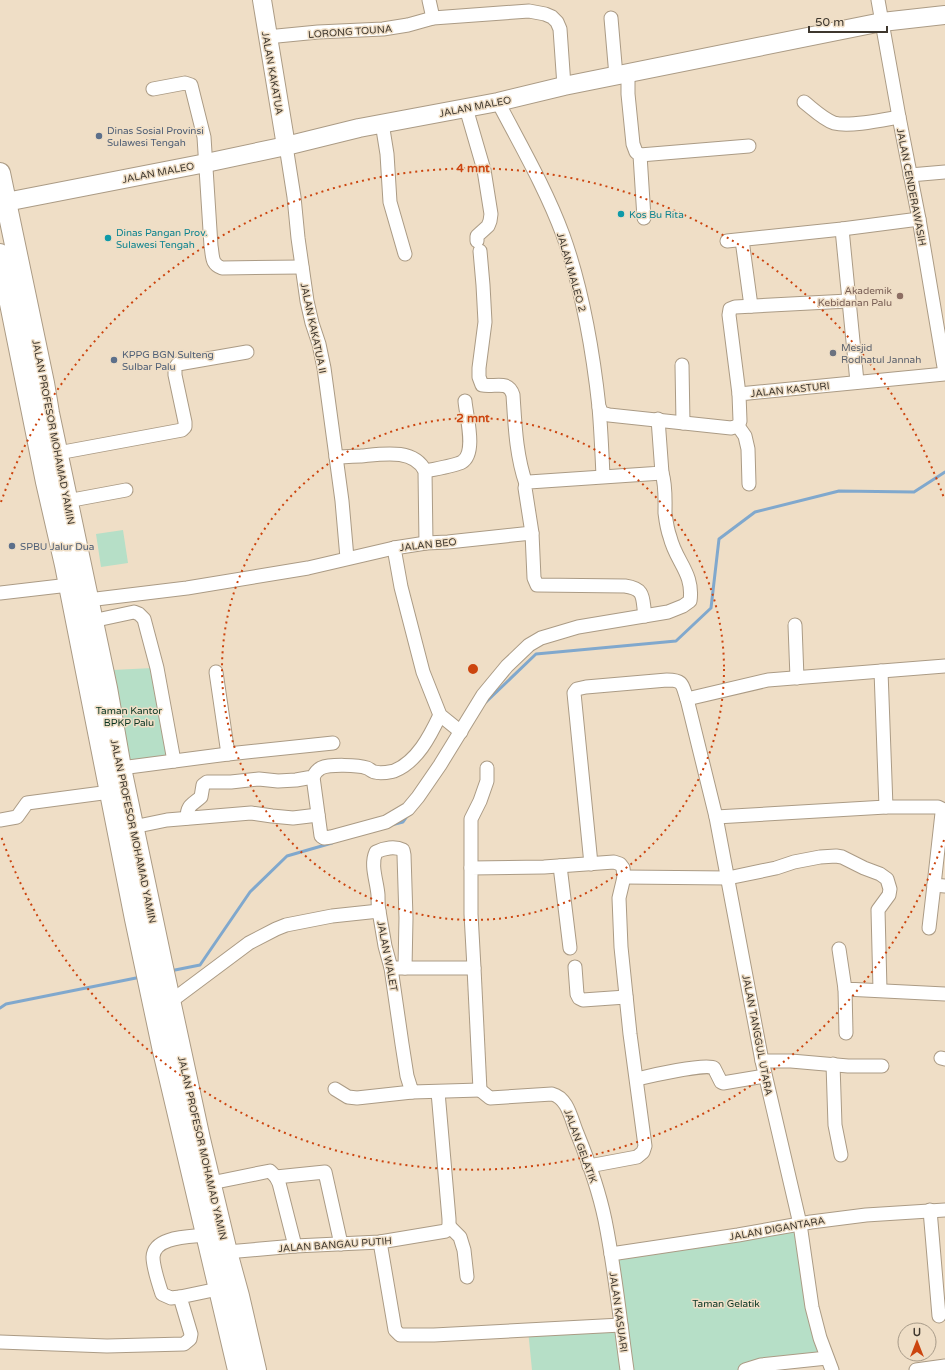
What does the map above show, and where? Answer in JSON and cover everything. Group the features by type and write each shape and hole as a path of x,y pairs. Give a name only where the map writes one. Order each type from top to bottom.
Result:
{"main road":[{"name":"JALAN PROFESOR MOHAMAD YAMIN","path":"0,173 107,688 121,768 129,835 154,965 164,997 200,1139 256,1370"},
{"name":"JALAN PROFESOR MOHAMAD YAMIN","path":"0,254 69,585 110,792 129,835"},
{"name":"JALAN PROFESOR MOHAMAD YAMIN","path":"164,997 206,1235 238,1370"}],"street":[{"name":"JALAN KAKATUA","path":"262,0 286,146"},
{"path":"429,0 433,18"},
{"name":"JALAN CENDERAWASIH","path":"878,0 919,218 945,374"},
{"name":"LORONG TOUNA","path":"267,37 318,32 383,29 408,25 433,18 529,5 552,17 557,22 560,29 564,86"},
{"name":"JALAN MALEO","path":"6,202 206,163 382,123 498,102 564,86 882,22 945,16"},
{"path":"611,18 622,75 628,94 633,144 636,152 640,155 644,218"},
{"path":"153,89 185,82 191,85 204,137 211,246 213,262 216,266 222,268 302,267"},
{"name":"JALAN MALEO 2","path":"498,102 542,185 568,251 582,303 599,407 603,476"},
{"path":"804,102 834,123 847,124 899,117"},
{"path":"466,108 484,170 491,214 488,226 477,236 483,284 485,322 480,382 482,385 505,386 512,390 517,447 526,484 526,498 532,533 535,581 537,586 625,586 636,588 641,592 645,616"},
{"path":"382,123 390,202 405,254"},
{"name":"JALAN KAKATUA II","path":"286,146 294,197 302,267 312,323 319,344 324,368 336,457 347,558"},
{"path":"640,155 749,146"},
{"path":"910,174 945,172"},
{"path":"727,241 842,229 919,218"},
{"path":"842,229 857,382"},
{"path":"742,240 751,306"},
{"path":"739,394 729,311 733,308 751,306 848,301"},
{"path":"58,453 182,430 185,427 185,422 175,375 176,366 178,364 197,360 247,352"},
{"path":"682,365 683,423"},
{"name":"JALAN KASTURI","path":"738,426 740,421 739,394 945,374"},
{"path":"425,471 462,462 468,456 470,445 465,401"},
{"path":"599,407 602,413 609,415 731,428 738,426 745,436 748,449 749,484"},
{"path":"440,715 432,733 422,747 402,767 392,771 379,773 366,768 328,766 320,768 315,773 313,777 321,836 324,838 386,822 408,809 418,797 483,696 507,666 529,645 541,638 552,636 578,627 668,612 684,606 690,601 691,593 687,572 674,550 666,522 665,482 662,473 658,420"},
{"path":"336,457 397,454 411,457 422,465 425,471 426,543"},
{"path":"526,484 529,482 603,476 662,473"},
{"path":"67,501 126,490"},
{"name":"JALAN BEO","path":"88,600 187,588 308,568 394,548 426,543 532,533"},
{"path":"394,548 401,587 421,664 440,715 461,732"},
{"path":"0,593 69,585"},
{"path":"92,621 134,612 139,614 144,619 157,668 174,761"},
{"path":"795,625 797,678"},
{"path":"693,698 768,680 945,666"},
{"path":"881,671 886,807"},
{"path":"216,672 228,754"},
{"name":"JALAN TANGGUL UTARA","path":"591,864 574,693 577,689 604,684 678,680 693,698 721,816 728,878 762,1061 804,1223 812,1307 820,1338 830,1364"},
{"path":"121,768 228,754 333,743"},
{"path":"335,1089 348,1097 357,1098 412,1092 480,1090 471,914 471,819 480,801 487,781 487,768"},
{"path":"187,818 189,806 201,797 203,785 207,782 231,782 259,779 278,781 313,777"},
{"path":"0,820 17,817 27,803 110,792"},
{"path":"721,816 886,807 938,807 942,809 939,886 929,928"},
{"path":"129,835 187,818 251,813 293,818 318,815"},
{"path":"379,911 378,894 374,874 374,856 377,851 384,849 403,850 406,918 405,968"},
{"path":"624,877 728,878 776,868 794,862 820,857 836,856 880,874 887,879 890,889 889,895 878,910 880,990"},
{"path":"471,868 560,866 614,862 620,864 623,868 624,877 619,898 621,946 630,1034 645,1146 643,1152 637,1157 589,1166"},
{"path":"560,866 570,948"},
{"name":"JALAN WALET","path":"164,997 249,943 276,929 286,925 332,916 379,911 385,946 391,968 407,1076 412,1092"},
{"path":"839,949 845,989 846,1033"},
{"path":"575,967 577,994 582,1000 626,997"},
{"path":"391,968 474,968"},
{"path":"845,989 945,994"},
{"path":"762,1061 791,1061 848,1066 882,1066"},
{"path":"833,1064 835,1125 841,1155"},
{"path":"637,1079 676,1071 709,1067 714,1068 721,1082 723,1083 766,1076"},
{"name":"JALAN GELATIK","path":"480,1090 490,1098 552,1094 559,1096 565,1103 589,1166 604,1215 611,1254"},
{"path":"438,1092 449,1226 460,1237 464,1250 467,1277"},
{"path":"211,1183 270,1171 279,1183 295,1246"},
{"path":"276,1177 325,1172 341,1244"},
{"path":"930,1210 939,1316"},
{"name":"JALAN DIGANTARA","path":"611,1254 804,1223 866,1215 945,1210"},
{"name":"JALAN BANGAU PUTIH","path":"227,1252 295,1246 380,1242 446,1231 449,1226"},
{"path":"206,1235 165,1240 156,1248 153,1258 162,1294 171,1298 218,1289"},
{"path":"380,1242 394,1330 400,1335 450,1334 621,1325"},
{"name":"JALAN KASUARI","path":"611,1254 626,1370"},
{"path":"0,1342 107,1346 184,1344 190,1339 191,1334 180,1297"},
{"path":"745,1370 761,1365 830,1364"},
{"path":"916,1370 945,1366"}],"green space":[{"path":"123,530 128,563 101,567 96,534"},
{"name":"Taman Kantor BPKP Palu","path":"153,668 170,761 126,772 92,671"},
{"name":"Taman Gelatik","path":"797,1226 825,1357 743,1370 532,1370 528,1330 620,1326 609,1252"}],"waterway":[{"path":"486,702 536,654 676,641 711,608 719,539 755,512 839,491 914,492 945,472"},
{"path":"391,825 403,822 408,815"},
{"path":"170,971 200,965 250,892 287,856 332,843"},
{"path":"0,1008 6,1004 141,977"}],"place":[{"name":"Dinas Sosial Provinsi Sulawesi Tengah","path":"99,136"},
{"name":"Kos Bu Rita","path":"621,214"},
{"name":"Dinas Pangan Prov. Sulawesi Tengah","path":"108,238"},
{"name":"Akademik Kebidanan Palu","path":"900,296"},
{"name":"Mesjid Rodhatul Jannah","path":"833,353"},
{"name":"KPPG BGN Sulteng Sulbar Palu","path":"114,360"},
{"name":"SPBU Jalur Dua","path":"12,546"}]}
